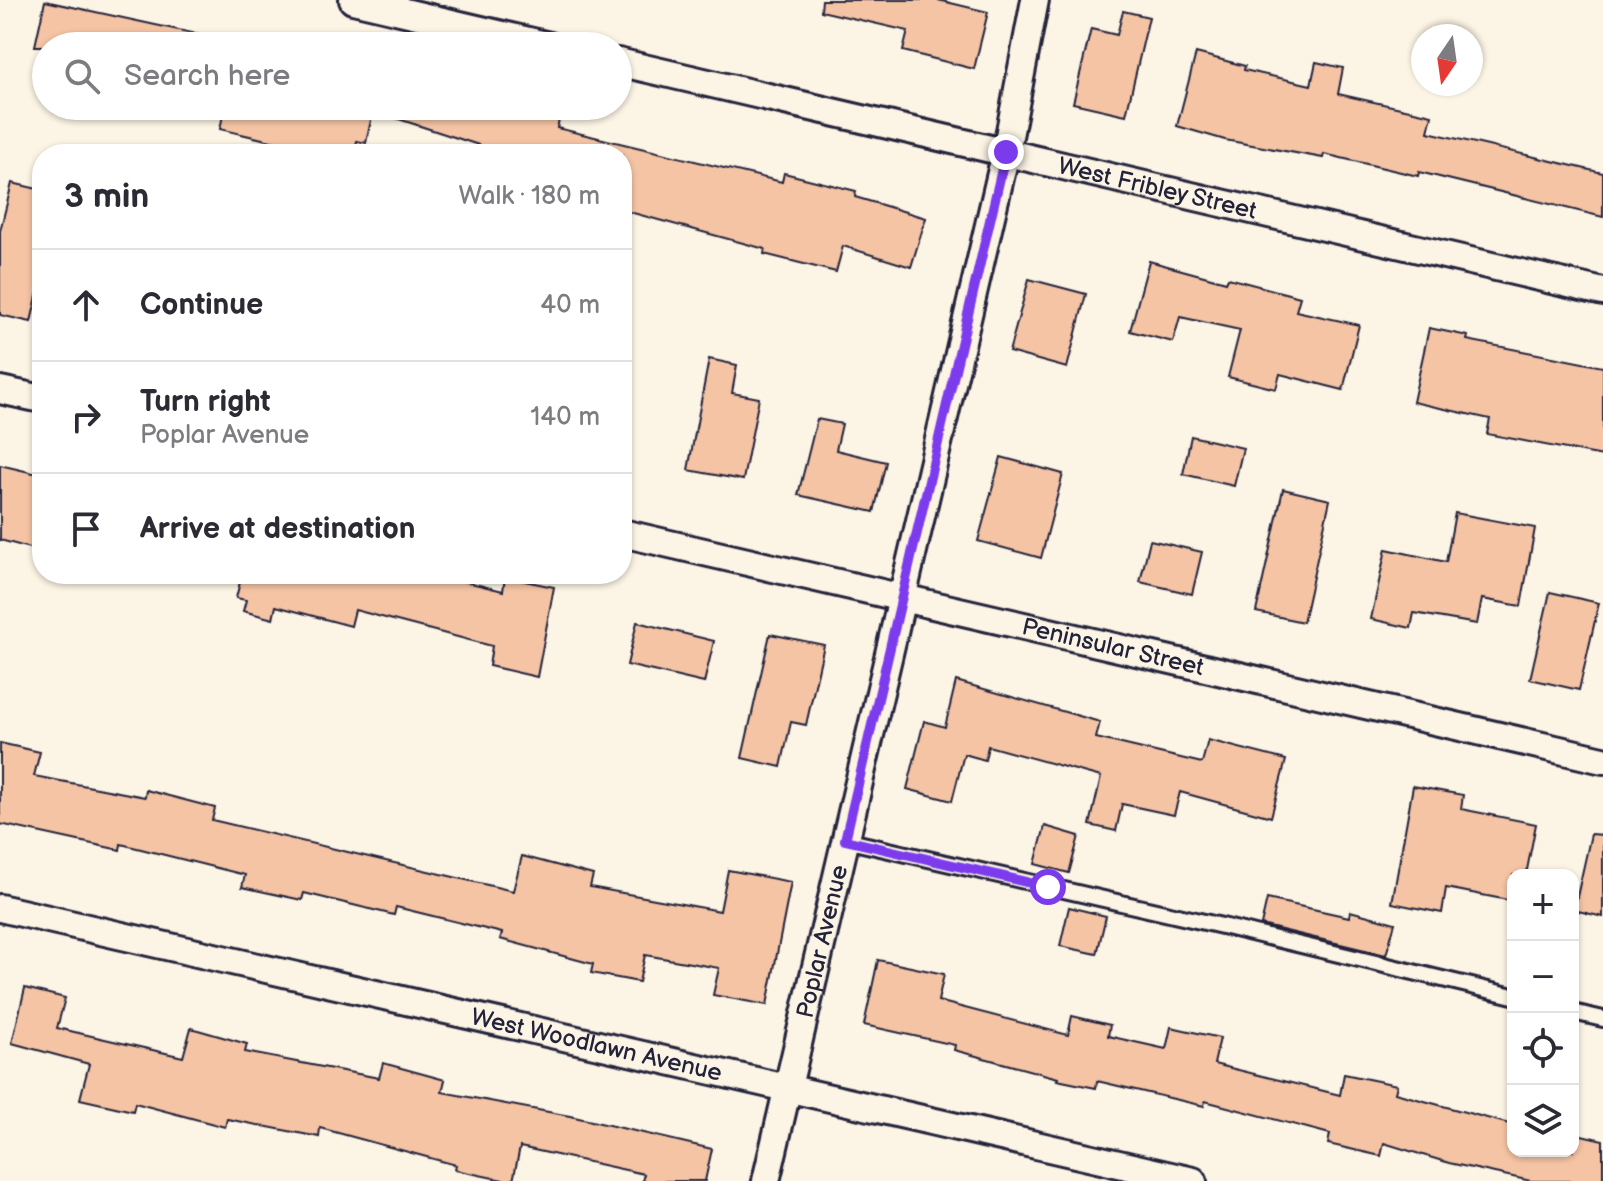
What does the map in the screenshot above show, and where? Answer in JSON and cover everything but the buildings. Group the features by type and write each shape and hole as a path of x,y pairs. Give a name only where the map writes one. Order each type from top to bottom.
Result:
{"street":[{"path":"353,0 490,32"},
{"name":"Poplar Avenue","path":"766,1181 1006,152 1035,0"},
{"name":"West Fribley Street","path":"632,65 1603,292"},
{"path":"0,390 32,397"},
{"name":"Peninsular Street","path":"632,535 1603,760"},
{"name":"West Woodlawn Avenue","path":"0,908 1193,1181"}],"lane":[{"path":"845,840 1507,995"},
{"path":"1577,1013 1603,1019"}],"route":[{"path":"1006,152 845,840 1048,887"}]}
